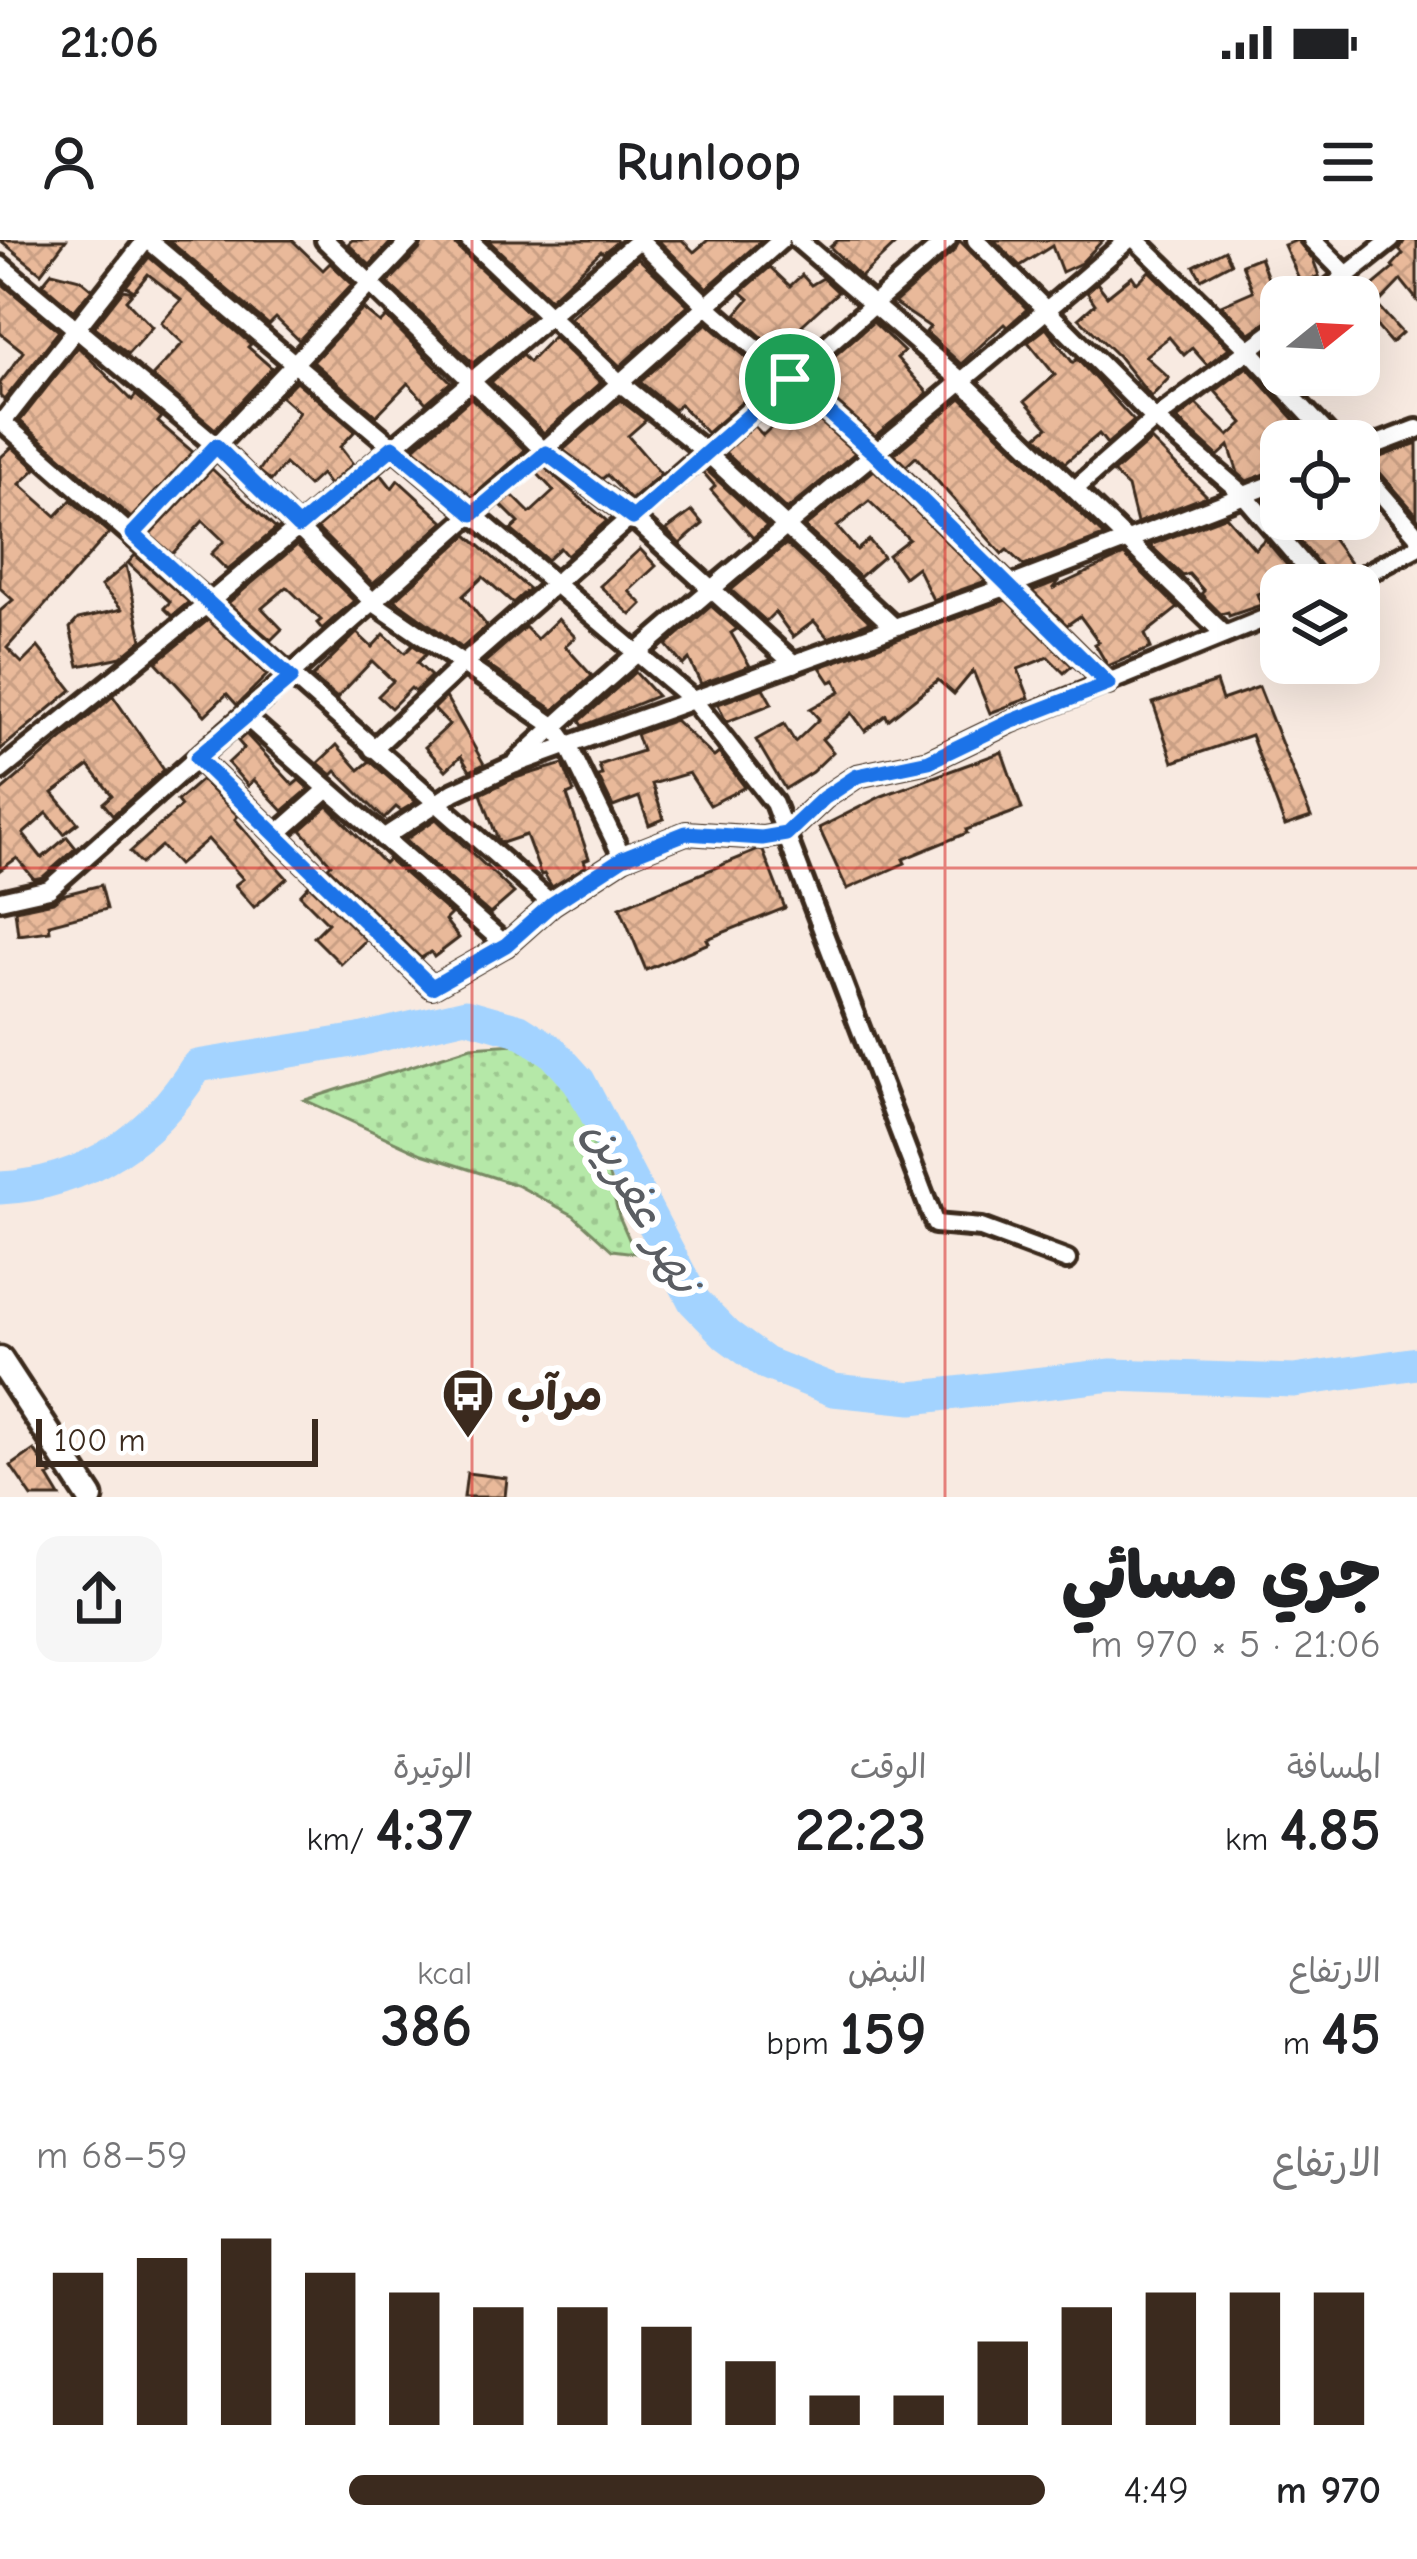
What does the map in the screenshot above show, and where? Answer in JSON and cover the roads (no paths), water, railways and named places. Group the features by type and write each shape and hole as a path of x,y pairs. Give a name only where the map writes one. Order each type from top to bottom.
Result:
{"main road":[{"path":"0,1360 88,1490"}],"street":[{"path":"552,904 1,421 147,240 694,701 774,803 935,1224 981,1228 1067,1260"},
{"path":"325,240 546,453 633,518 794,664"},
{"path":"133,534 411,240"},
{"path":"470,240 547,317 787,524 892,626"},
{"path":"0,771 206,605 639,240 873,452 1108,684"},
{"path":"0,900 49,889 782,240"},
{"path":"798,240 964,383 1224,634"},
{"path":"374,749 552,585 947,240"},
{"path":"976,240 1155,418 1244,495 1303,564"},
{"path":"513,764 787,524 964,383 1132,240 1249,350 1314,420"},
{"path":"1312,240 1348,275 1391,240"},
{"path":"0,265 216,446 374,603 554,726 623,858"},
{"path":"1075,489 1155,418 1260,342"},
{"path":"1380,443 1417,429"},
{"path":"383,838 513,764 1011,585 1260,489"},
{"path":"1380,492 1417,535"},
{"path":"1380,567 1417,548"},
{"path":"197,758 432,987 506,945 552,904 623,858 686,833 762,838 786,834 824,798 857,776 929,761 1010,722 1260,620"},
{"path":"244,716 506,945"},
{"path":"276,836 328,789"}],"waterway":[{"name":"نهر عفرين","path":"0,1188 61,1177 114,1152 160,1114 197,1066 359,1040 466,1015 519,1030 552,1051 579,1081 694,1301 727,1335 765,1363 833,1390 912,1398 1112,1375 1294,1381 1417,1363"}],"place":[{"name":"مرآب","path":"468,1440"}]}
